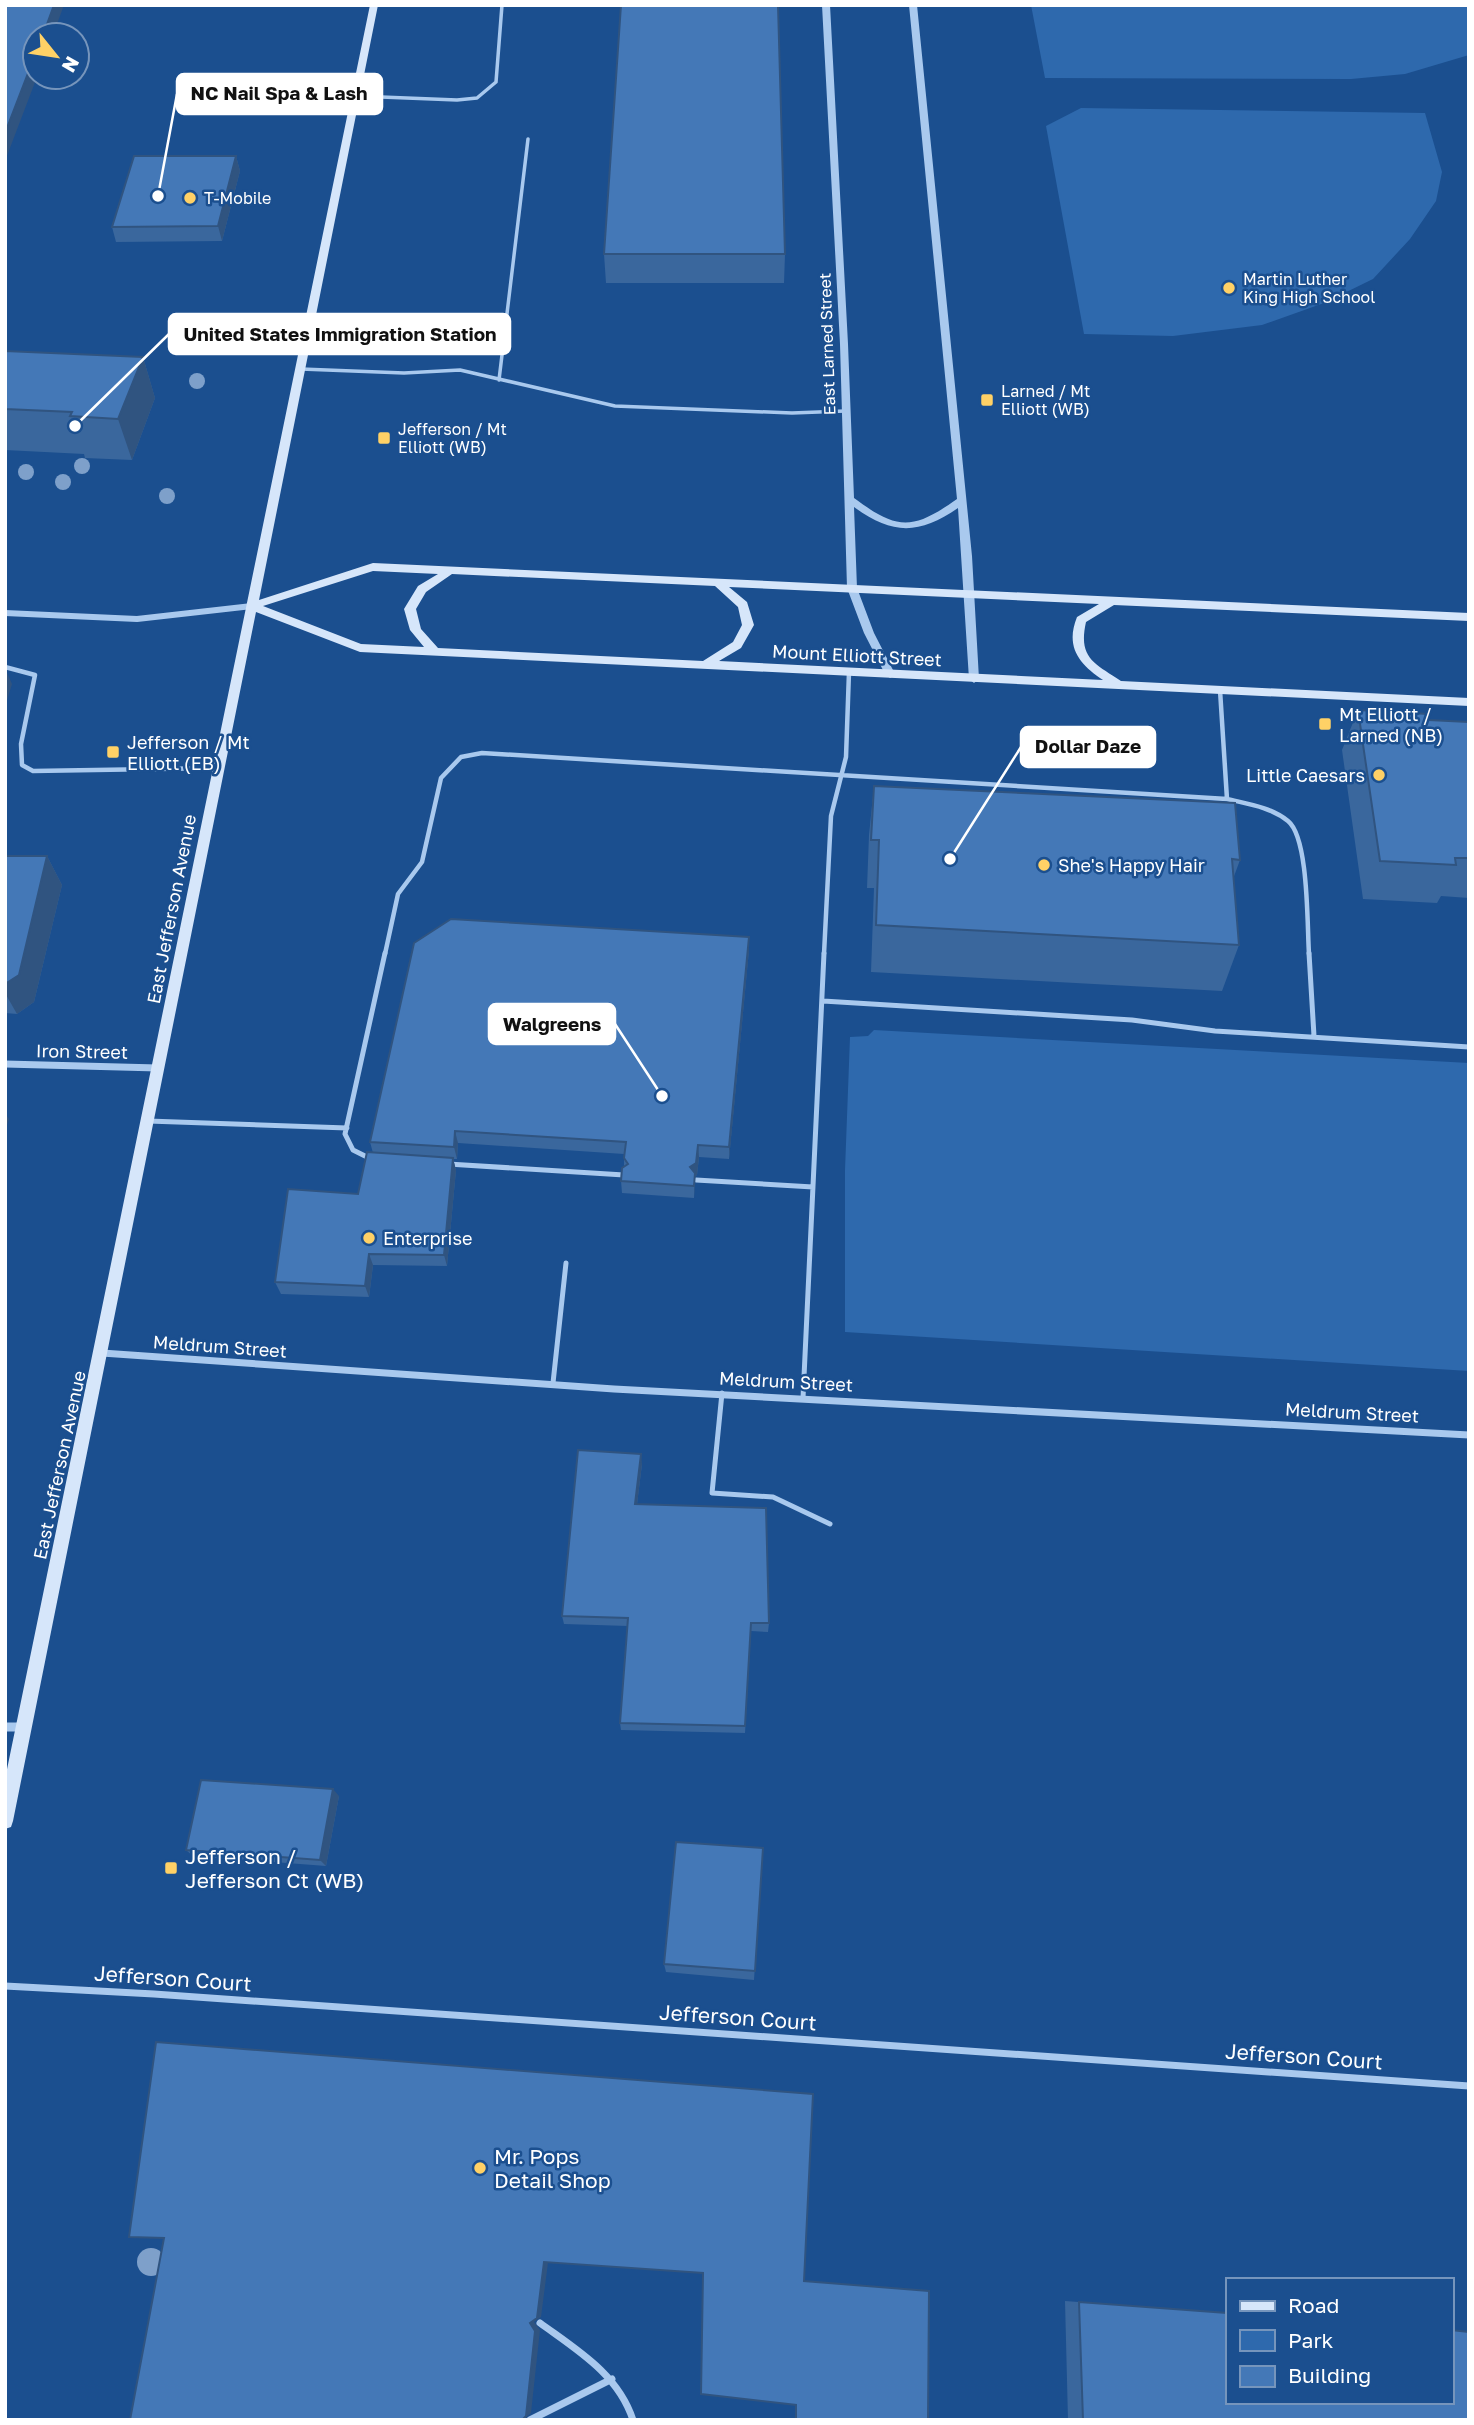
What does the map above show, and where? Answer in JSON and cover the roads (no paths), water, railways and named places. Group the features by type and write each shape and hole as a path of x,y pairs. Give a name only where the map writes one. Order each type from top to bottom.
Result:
{"main road":[{"name":"East Jefferson Avenue","path":"5,1821 374,5"},
{"name":"Mount Elliott Street","path":"252,606 373,567 1469,617"},
{"path":"435,652 416,630 410,609 422,589 451,570"},
{"path":"705,665 737,645 748,625 743,605 719,583"},
{"path":"1113,600 1080,620 1075,641 1083,661 1119,685"},
{"name":"Mount Elliott Street","path":"252,606 360,648 1469,702"}],"street":[{"name":"East Larned Street","path":"826,5 852,588 869,633 890,674"},
{"path":"913,5 961,501 974,679"},
{"path":"848,498 877,520 907,527 937,519 961,501"},
{"name":"Mount Elliott Street","path":"5,612 138,619 252,606"},
{"name":"Iron Street","path":"5,1064 159,1069"},
{"name":"Meldrum Street","path":"102,1353 250,1365 1469,1435"},
{"path":"5,1727 25,1727"}],"lane":[{"path":"356,96 444,100 477,98 496,82 502,5"},
{"path":"499,380 528,139"},
{"path":"301,369 404,373 460,370 615,407 792,413 845,411"},
{"path":"5,667 12,666 35,675 21,744 22,765 33,771 219,768"},
{"path":"803,1398 831,816 846,757 849,672"},
{"path":"1220,690 1227,799"},
{"path":"385,1160 372,1159 354,1150 345,1134 398,894 422,862 442,778 461,757 482,753 1227,799 1271,810 1291,823 1302,845 1314,1036"},
{"path":"823,1000 1132,1020 1216,1031 1469,1047"},
{"path":"148,1121 347,1128"},
{"path":"438,1163 624,1175"},
{"path":"696,1180 813,1187"},
{"path":"553,1383 566,1263"},
{"path":"722,1393 712,1493 774,1497 830,1524"},
{"name":"Jefferson Court","path":"5,1986 1469,2086"},
{"path":"540,2323 612,2379 631,2406 633,2420"},
{"path":"530,2420 612,2379"}],"place":[{"name":"NC Nail Spa & Lash","path":"158,196"},
{"name":"T-Mobile","path":"190,198"},
{"name":"Martin Luther King High School","path":"1229,288"},
{"name":"Larned / Mt Elliott (WB)","path":"987,400"},
{"name":"United States Immigration Station","path":"75,426"},
{"name":"Jefferson / Mt Elliott (WB)","path":"384,438"},
{"name":"Mt Elliott / Larned (NB)","path":"1325,724"},
{"name":"Jefferson / Mt Elliott (EB)","path":"113,752"},
{"name":"Little Caesars","path":"1379,775"},
{"name":"Dollar Daze","path":"950,859"},
{"name":"She's Happy Hair","path":"1044,865"},
{"name":"Walgreens","path":"662,1096"},
{"name":"Enterprise","path":"369,1238"},
{"name":"Jefferson / Jefferson Ct (WB)","path":"171,1868"},
{"name":"Mr. Pops Detail Shop","path":"480,2168"}]}
